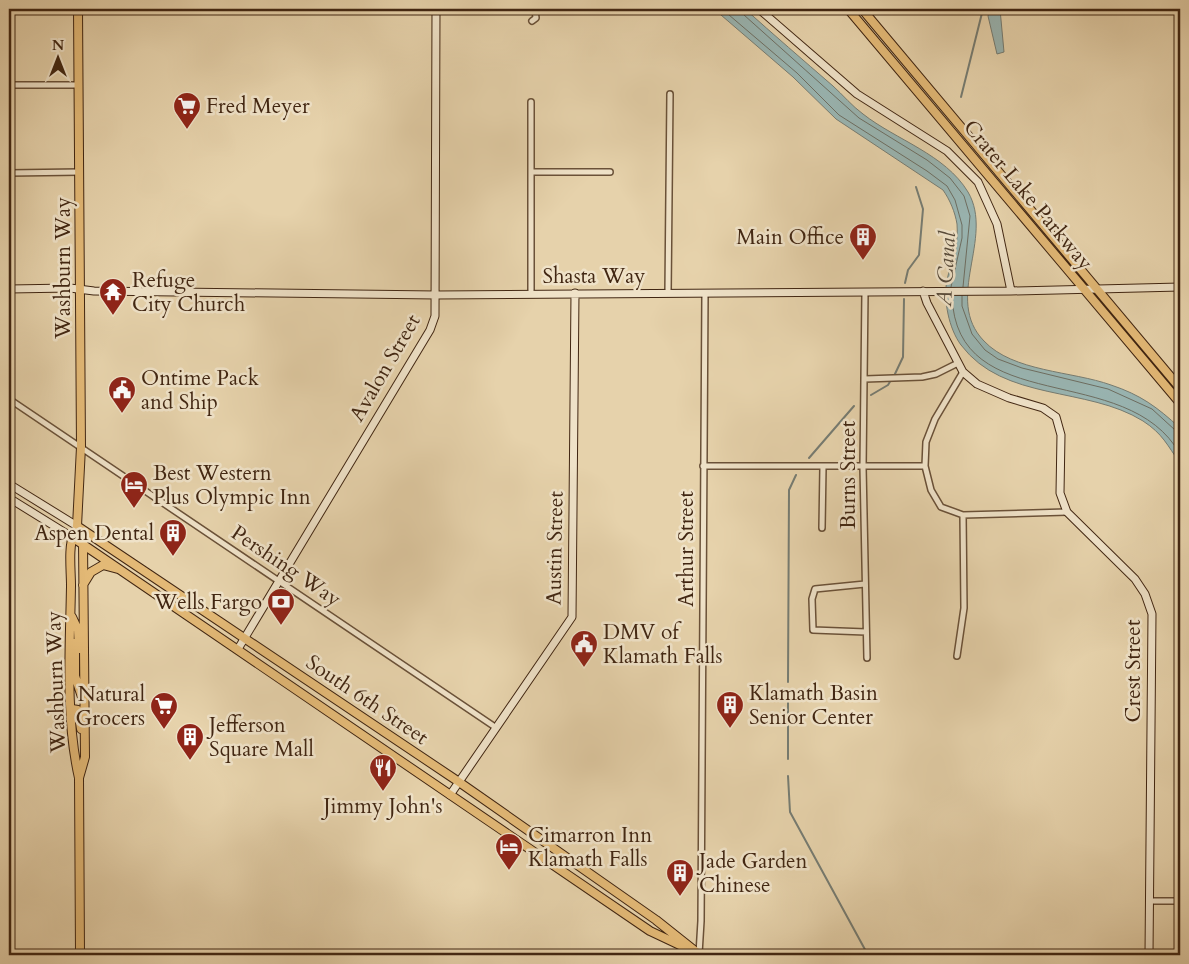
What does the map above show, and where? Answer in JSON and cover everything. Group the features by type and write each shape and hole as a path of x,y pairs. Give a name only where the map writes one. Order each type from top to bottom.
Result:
{"main road":[{"name":"Washburn Way","path":"78,9 81,172 81,447 77,526 72,537 70,643 74,754 80,778"},
{"name":"Crater Lake Parkway","path":"848,9 1180,403"},
{"name":"Crater Lake Parkway","path":"862,9 1180,388"},
{"name":"Washburn Way","path":"77,526 83,542 84,674 84,746 80,778 80,955"},
{"name":"South 6th Street","path":"77,526 459,782 656,920 700,955"},
{"name":"South 6th Street","path":"72,537 83,542 650,931 700,955"},
{"path":"82,585 91,572 103,565 124,570"},
{"path":"70,613 78,630 79,668 84,674"},
{"path":"70,643 75,644 75,676 84,704"},
{"path":"72,709 78,710 84,746"}],"street":[{"name":"Avalon Street","path":"238,649 430,330 435,316 436,9"},
{"path":"532,21 536,18 535,9"},
{"path":"759,9 857,94 947,151 972,175 990,204 997,224 1011,291"},
{"path":"9,85 80,84"},
{"path":"668,293 670,94"},
{"path":"531,102 531,294"},
{"path":"9,173 81,172"},
{"path":"531,172 610,172"},
{"name":"Shasta Way","path":"9,289 246,294 436,295 945,292 1180,287"},
{"name":"Crest Street","path":"923,291 927,304 963,372 977,384 1009,398 1043,408 1056,416 1060,435 1060,493 1067,512 1135,579 1146,594 1152,614 1149,955"},
{"name":"Burns Street","path":"865,292 863,467 866,658"},
{"name":"Austin Street","path":"450,795 572,617 574,293"},
{"name":"Arthur Street","path":"700,955 705,293"},
{"path":"865,379 922,377 936,374 958,363"},
{"path":"963,372 926,442 926,466 931,490 941,506 963,515 1067,512"},
{"name":"Pershing Way","path":"9,399 495,727"},
{"path":"703,466 926,466"},
{"path":"822,467 822,528"},
{"name":"South 6th Street","path":"9,484 77,526"},
{"name":"South 6th Street","path":"9,498 72,537"},
{"path":"957,656 964,608 963,515"},
{"path":"865,584 815,589 812,598 813,630 866,632"},
{"path":"1149,901 1180,901"}],"water":[{"path":"714,9 745,9 859,111 947,167 968,192 975,210 976,229 968,288 968,306 973,324 984,341 996,351 1027,365 1096,380 1131,393 1148,402 1180,428 1180,463 1160,435 1150,426 1121,410 1097,402 1023,385 1000,376 979,363 961,345 953,331 948,314 946,288 956,245 957,224 954,211 943,190 836,119 793,77"},
{"path":"990,9 1000,9 1004,52 997,54 988,16"}],"waterway":[{"path":"961,97 983,9"},
{"path":"905,283 908,270 919,255 923,209 916,187"},
{"path":"894,376 903,357 904,299"},
{"path":"871,395 888,385 891,380"},
{"path":"809,458 854,406"},
{"path":"788,682 789,490 796,475"},
{"path":"788,697 788,759"},
{"path":"788,776 790,812 868,955"}],"place":[{"name":"Fred Meyer","path":"187,130"},
{"name":"Main Office","path":"863,261"},
{"name":"Refuge City Church","path":"113,316"},
{"name":"Ontime Pack and Ship","path":"122,414"},
{"name":"Best Western Plus Olympic Inn","path":"134,509"},
{"name":"Aspen Dental","path":"173,557"},
{"name":"Wells Fargo","path":"281,626"},
{"name":"DMV of Klamath Falls","path":"584,668"},
{"name":"Klamath Basin Senior Center","path":"730,729"},
{"name":"Natural Grocers","path":"164,730"},
{"name":"Jefferson Square Mall","path":"190,761"},
{"name":"Jimmy John's","path":"383,792"},
{"name":"Cimarron Inn Klamath Falls","path":"509,871"},
{"name":"Jade Garden Chinese","path":"680,897"}],"water label":[{"name":"A Canal","path":"946,269"}]}
